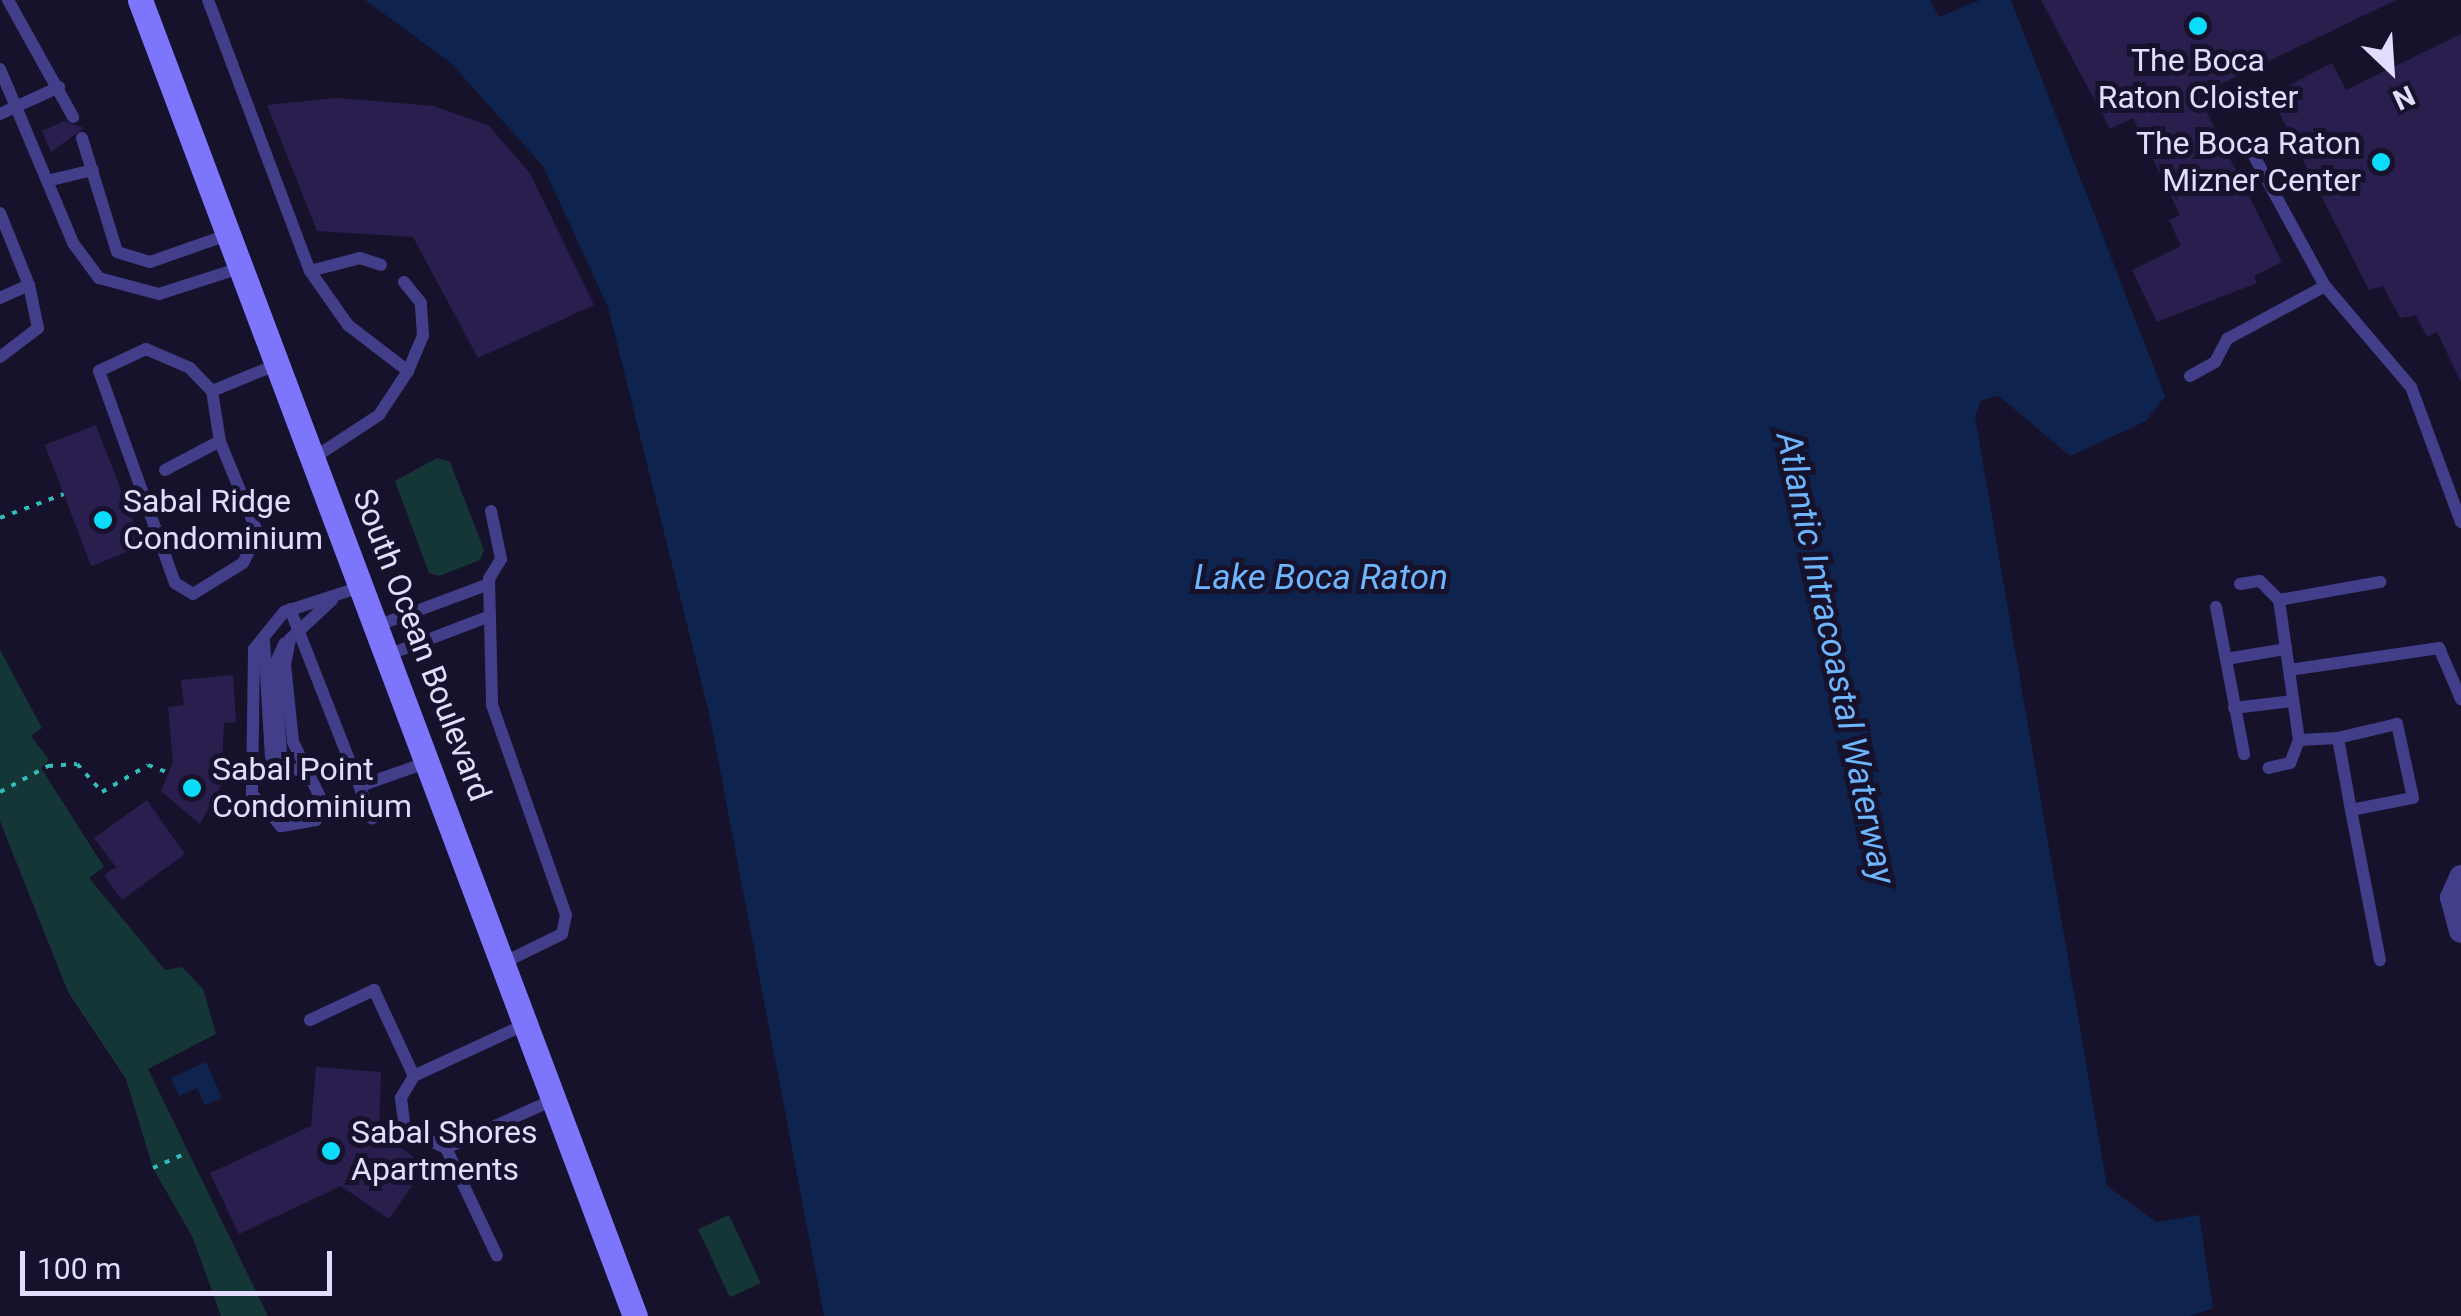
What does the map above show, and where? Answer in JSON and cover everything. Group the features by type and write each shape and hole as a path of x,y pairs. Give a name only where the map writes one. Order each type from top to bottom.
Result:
{"main road":[{"name":"South Ocean Boulevard","path":"140,0 531,1022 635,1316"}],"street":[{"path":"2461,877 2452,897 2461,930"}],"lane":[{"path":"8,0 72,117"},
{"path":"208,0 310,271 348,325 408,370"},
{"path":"0,22 14,16"},
{"path":"0,68 84,264 114,287 159,294 243,266"},
{"path":"0,114 59,87"},
{"path":"82,138 107,236 133,262 230,234"},
{"path":"2248,145 2325,286 2411,387 2461,522"},
{"path":"51,180 92,170"},
{"path":"0,213 29,284 38,328 0,357"},
{"path":"310,271 360,258 380,265"},
{"path":"315,458 379,415 408,370 424,335 421,303 404,282"},
{"path":"0,298 29,284"},
{"path":"2190,376 2215,362 2226,339 2325,286"},
{"path":"146,348 190,368 212,391 220,441 258,534 244,563 194,594 175,583 99,371 146,348"},
{"path":"212,391 280,364"},
{"path":"165,470 220,441"},
{"path":"491,511 501,559 490,584 492,705 566,915 562,934 508,961"},
{"path":"2240,584 2260,581 2278,600 2286,650 2299,740 2290,763 2269,768"},
{"path":"2278,600 2380,582"},
{"path":"379,625 490,584"},
{"path":"295,634 293,742 324,804 299,827 263,816 252,772 255,748 250,669 264,640 290,609 332,600 364,586"},
{"path":"264,640 276,755 275,664 295,634 332,600"},
{"path":"2216,607 2244,754"},
{"path":"290,609 295,634 372,818"},
{"path":"390,654 490,616"},
{"path":"2289,670 2439,648 2461,698"},
{"path":"2226,659 2286,650"},
{"path":"2234,708 2293,700"},
{"path":"2299,740 2338,738 2398,724 2412,798 2351,810"},
{"path":"2338,738 2380,960"},
{"path":"360,786 432,761"},
{"path":"252,772 309,768"},
{"path":"310,1020 374,990 414,1076"},
{"path":"497,1256 446,1148 405,1129 401,1098 414,1076 531,1022"},
{"path":"446,1148 559,1098"}],"path":[{"path":"0,518 64,494"},
{"path":"0,792 48,766 78,764 102,792 148,766 170,774"},
{"path":"153,1168 187,1153"}],"green space":[{"path":"437,458 450,462 484,550 480,560 439,576 429,573 395,481"},
{"path":"0,650 42,728 31,736 49,760 41,768 104,867 89,878 165,970 182,967 203,989 216,1034 148,1069 268,1316 221,1316 193,1238 153,1168 126,1079 68,992 0,821"},
{"path":"729,1215 761,1283 730,1297 698,1229"}],"water":[{"name":"Lake Boca Raton","path":"365,0 1930,0 1939,17 1980,0 2011,0 2165,396 2146,421 2070,456 1999,396 1981,400 1975,417 2107,1186 2156,1222 2199,1215 2213,1308 2189,1316 824,1316 710,717 608,307 543,166 450,62"},
{"path":"206,1062 222,1098 205,1105 197,1088 179,1096 171,1078"}],"building":[{"path":"2041,0 2396,0 2198,95 2282,262 2254,276 2257,283 2157,322 2132,270 2181,246 2169,220 2180,215 2133,118 2110,129"},
{"name":"The Boca Raton Mizner Center","path":"2461,34 2461,382 2437,332 2427,337 2416,315 2400,318 2383,286 2369,290 2270,95 2332,63 2346,90"},
{"path":"337,98 434,106 489,126 530,173 594,305 478,358 413,237 317,231 267,105"},
{"path":"64,121 84,128 51,152 42,131"},
{"name":"Sabal Ridge Condominium","path":"96,425 143,546 91,566 45,445"},
{"path":"233,675 236,722 224,723 221,786 200,824 161,791 173,762 168,707 184,705 181,680"},
{"path":"147,800 185,854 122,900 104,875 116,867 94,838"},
{"name":"Sabal Shores Apartments","path":"316,1067 381,1072 379,1130 425,1166 389,1219 341,1186 239,1234 210,1173 311,1126"}],"place":[{"name":"The Boca Raton Cloister","path":"2198,26"},
{"name":"The Boca Raton Mizner Center","path":"2381,162"},
{"name":"Sabal Ridge Condominium","path":"103,520"},
{"name":"Sabal Point Condominium","path":"192,788"},
{"name":"Sabal Shores Apartments","path":"331,1151"}],"water label":[{"name":"Atlantic Intracoastal Waterway","path":"1835,658"}]}
